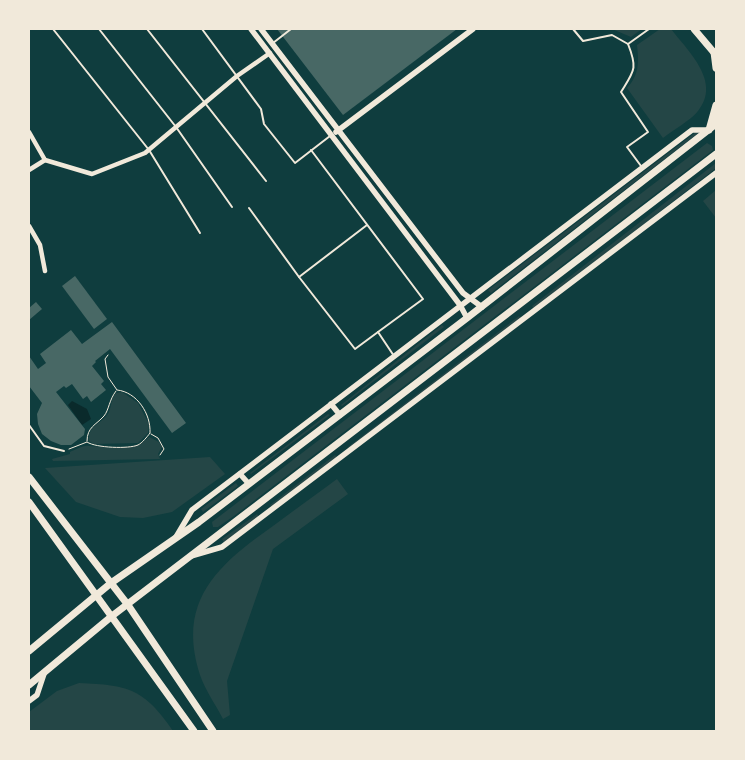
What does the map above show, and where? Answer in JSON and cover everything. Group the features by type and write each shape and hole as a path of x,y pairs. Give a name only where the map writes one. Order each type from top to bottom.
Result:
{"main road":[{"path":"694,29 715,54 716,68"},
{"path":"709,130 716,105"},
{"path":"29,650 111,583 249,484 340,415 482,307 716,124"},
{"path":"29,685 112,616 716,154"},
{"path":"29,476 128,605 213,731"},
{"path":"29,502 194,731"}],"street":[{"path":"251,29 460,305 467,318"},
{"path":"261,29 469,298 482,307"},
{"path":"332,135 473,29"},
{"path":"29,132 44,160 92,174 149,150 237,76 270,53"},
{"path":"176,537 192,510 469,298 692,130 709,130"},
{"path":"29,170 44,160"},
{"path":"189,557 222,547 716,173"},
{"path":"29,226 40,245 45,271"},
{"path":"332,404 340,415"},
{"path":"240,474 249,484"},
{"path":"259,504 267,513"},
{"path":"29,701 37,695 44,674"}],"lane":[{"path":"53,29 149,150 200,233"},
{"path":"99,29 176,127 232,207"},
{"path":"147,29 266,181"},
{"path":"202,29 261,109 264,124 295,164 332,135"},
{"path":"272,43 291,29"},
{"path":"573,29 583,41 612,35 628,44 634,60 634,74 621,92 648,132 627,148 642,168"},
{"path":"628,44 649,29"},
{"path":"249,208 355,349 423,299 312,150"},
{"path":"299,277 367,225"},
{"path":"378,332 394,356"},
{"path":"29,425 44,446 64,451"}],"path":[{"path":"87,442 92,445 110,447 138,445 150,434 151,423 139,402 126,391 117,390 108,377 105,358 108,355"},
{"path":"87,442 87,434 91,426 105,414 109,399 117,390"},
{"path":"150,434 162,443 164,449 160,455"},
{"path":"64,451 87,442"}],"shaded area":[{"path":"612,29 642,29 631,37"},
{"path":"660,29 671,29 686,47 700,67 706,89 704,100 695,115 663,138 627,88 636,73 637,45"},
{"path":"700,129 702,130 491,293 488,290"},
{"path":"707,143 712,146 713,150 234,516 218,527 213,527 212,522"},
{"path":"716,163 716,168 534,309 532,306"},
{"path":"716,190 716,218 703,201"},
{"path":"519,316 521,318 349,449 348,447"},
{"path":"442,325 444,327 341,405"},
{"path":"122,392 138,403 149,424 148,433 138,443 94,444 89,441 90,431 109,412 114,395"},
{"path":"72,401 87,409 91,419 82,425 68,405"},
{"path":"328,414 330,415 250,473"},
{"path":"149,437 159,442 162,447 158,454 160,459 53,461 52,459 70,454 70,452 84,446 128,447 142,442"},
{"path":"335,455 338,458 272,508 270,505"},
{"path":"210,457 225,474 172,512 143,518 120,517 76,502 45,468"},
{"path":"337,479 348,494 273,549 227,681 230,715 223,719 202,681 194,649 194,626 198,606 207,587 219,571 235,555"},
{"path":"236,483 238,486 203,512 201,509"},
{"path":"257,514 259,517 224,543 222,539"},
{"path":"79,683 111,685 134,692 153,706 173,731 29,731 29,712 57,691"}],"building":[{"path":"277,29 457,29 343,115"},
{"path":"75,276 107,319 94,329 62,286"},
{"path":"36,302 42,309 29,320 29,308"},
{"path":"112,322 186,423 172,433 110,349 95,361 92,366 104,381 101,384 106,390 91,402 87,396 83,399 72,384 66,388 64,386 56,392 85,429 84,435 71,445 61,445 51,441 42,434 38,424 37,414 42,403 29,386 29,356 38,369 46,363 40,354 71,330 82,344"}]}
